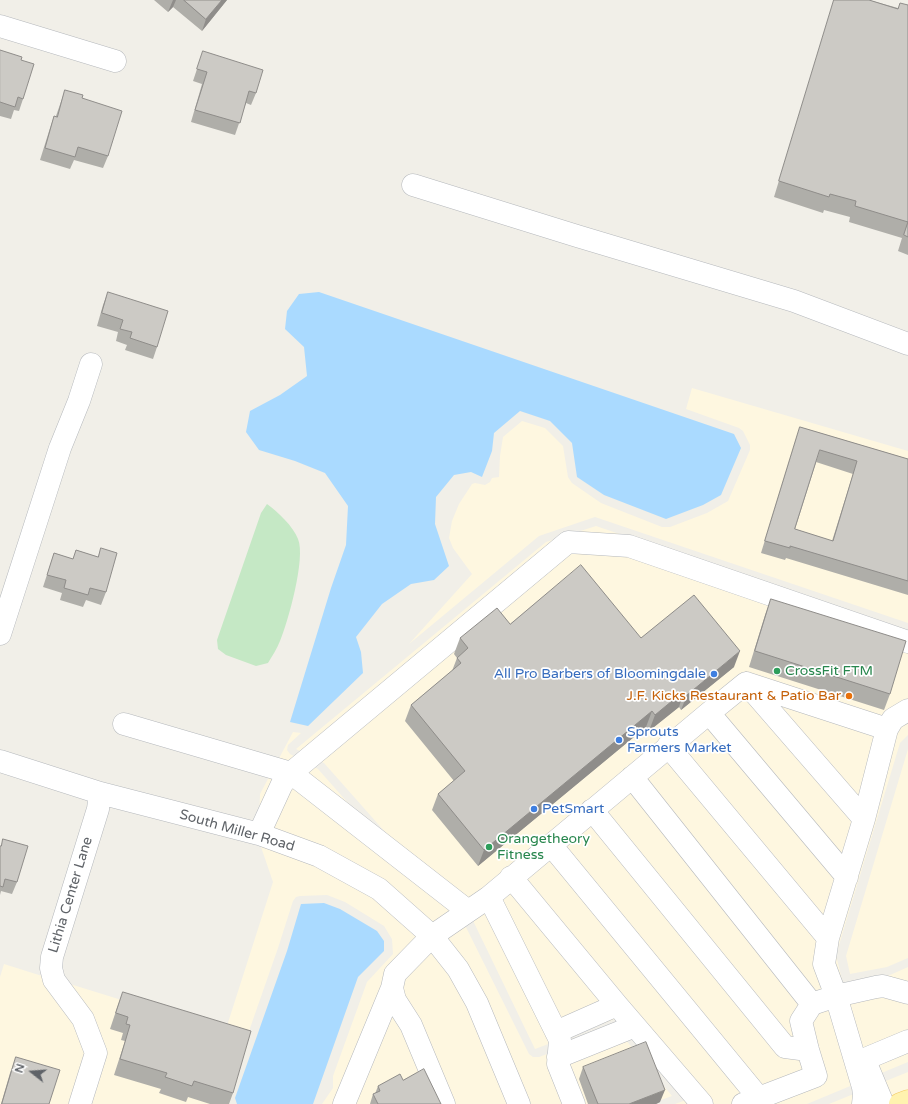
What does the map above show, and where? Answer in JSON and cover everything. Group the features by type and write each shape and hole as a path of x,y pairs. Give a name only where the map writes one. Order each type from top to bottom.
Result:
{"main road":[{"path":"900,1104 908,1101"}],"street":[{"path":"0,26 115,61"},
{"path":"413,185 794,301 908,344"},
{"path":"0,634 60,448 79,401 91,364"},
{"path":"260,834 282,784 291,773 568,542 629,546 908,642"},
{"path":"344,1104 392,988 396,974 432,936 488,897 668,746 746,683"},
{"path":"746,683 887,729"},
{"path":"746,683 864,819"},
{"path":"863,1104 863,1087 836,996 824,964 828,938 864,819 887,729 893,719 908,710"},
{"path":"709,713 847,877"},
{"path":"124,724 291,773 468,911"},
{"path":"668,746 828,938"},
{"name":"South Miller Road","path":"0,761 100,793 260,834 319,856 379,889 432,936 458,969 478,1003 519,1104"},
{"path":"632,777 812,1004"},
{"name":"Lithia Center Lane","path":"80,1104 96,1053 83,1019 54,980 51,968 52,956 98,809 100,793"},
{"path":"592,810 785,1047 808,1050"},
{"path":"551,844 751,1101 816,1076 801,1021 812,1004 836,996 882,986 908,993"},
{"path":"511,877 617,1005 702,1104"},
{"path":"488,897 560,1040 558,1064 574,1104"},
{"path":"392,988 395,1000 411,1025 444,1104"},
{"path":"836,996 865,1059 883,1104"},
{"path":"556,1032 617,1005"},
{"path":"558,1057 635,1026"},
{"path":"865,1059 908,1041"}],"shaded area":[{"path":"692,388 908,451 908,623 595,517 539,536 409,644 472,574 453,548 449,538 452,521 459,504 472,484 475,483 485,485 490,482 492,478 499,477 503,437 522,421 545,428 563,446 568,477 572,483 601,503 662,527 670,527 707,513 728,501 750,450 750,445 743,431 739,428 686,409"},
{"path":"596,526 908,632 908,735 900,743 836,955 843,984 890,975 908,967 908,1062 807,1104 675,1104 686,1100 618,1018 535,1049 463,900 409,859 324,763 296,749 546,542"},
{"path":"293,732 301,733 288,745 287,750 290,754 318,769 402,864 455,905 529,1054 533,1057 539,1057 616,1028 672,1096 650,1104 531,1104 487,1000 439,929 259,824 260,794"},
{"path":"908,749 908,958 887,967 850,974 846,956"},
{"path":"260,844 315,865 372,896 424,942 449,973 468,1006 508,1104 322,1104 333,1088 333,1076 367,982 393,954 392,939 384,926 345,902 327,895 300,896 296,897 293,901 226,1097 228,1104 92,1104 107,1056 107,1050 94,1017 70,984 225,1032 273,882"},
{"path":"4,964 42,976 74,1023 85,1053 69,1104 0,1104 0,977"},
{"path":"908,1072 908,1090 874,1104 829,1104"}],"green space":[{"path":"267,504 285,520 296,534 300,548 300,560 295,590 279,644 268,663 256,666 226,655 218,649 217,640 261,513"}],"water":[{"path":"319,292 734,434 741,448 721,495 703,505 666,519 604,495 577,477 572,443 550,421 520,411 494,433 492,451 482,477 471,472 454,475 436,497 435,524 449,566 434,580 411,584 382,604 356,637 361,652 363,673 308,726 290,722 331,588 346,545 348,506 325,473 295,461 259,450 246,432 250,411 280,395 307,376 304,347 285,329 287,311 299,294"},
{"path":"324,903 340,909 377,931 384,941 384,951 358,977 313,1104 237,1104 235,1098 287,951 301,904"}],"building":[{"path":"184,0 222,0 206,19"},
{"path":"834,0 869,0 898,9 900,3 908,5 908,222 855,206 856,201 830,194 829,197 779,181"},
{"path":"0,50 22,57 21,60 34,64 23,99 18,97 15,107 0,102"},
{"path":"203,51 263,70 256,93 249,91 240,123 195,110 207,72 197,69"},
{"path":"65,90 83,95 82,98 122,111 108,156 78,147 75,157 45,148 54,116 57,117"},
{"path":"908,222 908,237 904,235"},
{"path":"108,292 168,311 157,347 130,338 132,332 120,329 123,320 102,313"},
{"path":"800,427 908,459 908,581 790,546 790,548 765,541","holes":["820,450 857,461 833,541 795,529"]},
{"path":"101,548 117,553 106,592 90,588 88,595 64,588 66,580 47,575 54,553 73,559 76,550 98,557"},
{"path":"581,565 641,638 694,595 740,651 687,695 684,691 655,715 652,711 484,850 438,794 465,771 411,705 461,663 457,658 468,648 460,638 497,608 510,624"},
{"path":"771,599 906,641 890,694 755,651"},
{"path":"3,839 28,846 17,882 5,879 3,887 0,886 0,846"},
{"path":"123,992 251,1031 233,1093 194,1081 192,1086 165,1077 167,1073 120,1059 130,1025 126,1024 128,1017 116,1013"},
{"path":"646,1042 665,1090 629,1104 598,1104 583,1067"},
{"path":"16,1057 60,1070 49,1104 2,1104"},
{"path":"424,1069 441,1104 378,1104 373,1094 380,1091 378,1086 400,1074 403,1080"}],"place":[{"name":"CrossFit FTM","path":"777,671"},
{"name":"All Pro Barbers of Bloomingdale","path":"714,674"},
{"name":"J.F. Kicks Restaurant & Patio Bar","path":"849,696"},
{"name":"Sprouts Farmers Market","path":"619,740"},
{"name":"PetSmart","path":"534,809"},
{"name":"Orangetheory Fitness","path":"489,847"}]}
